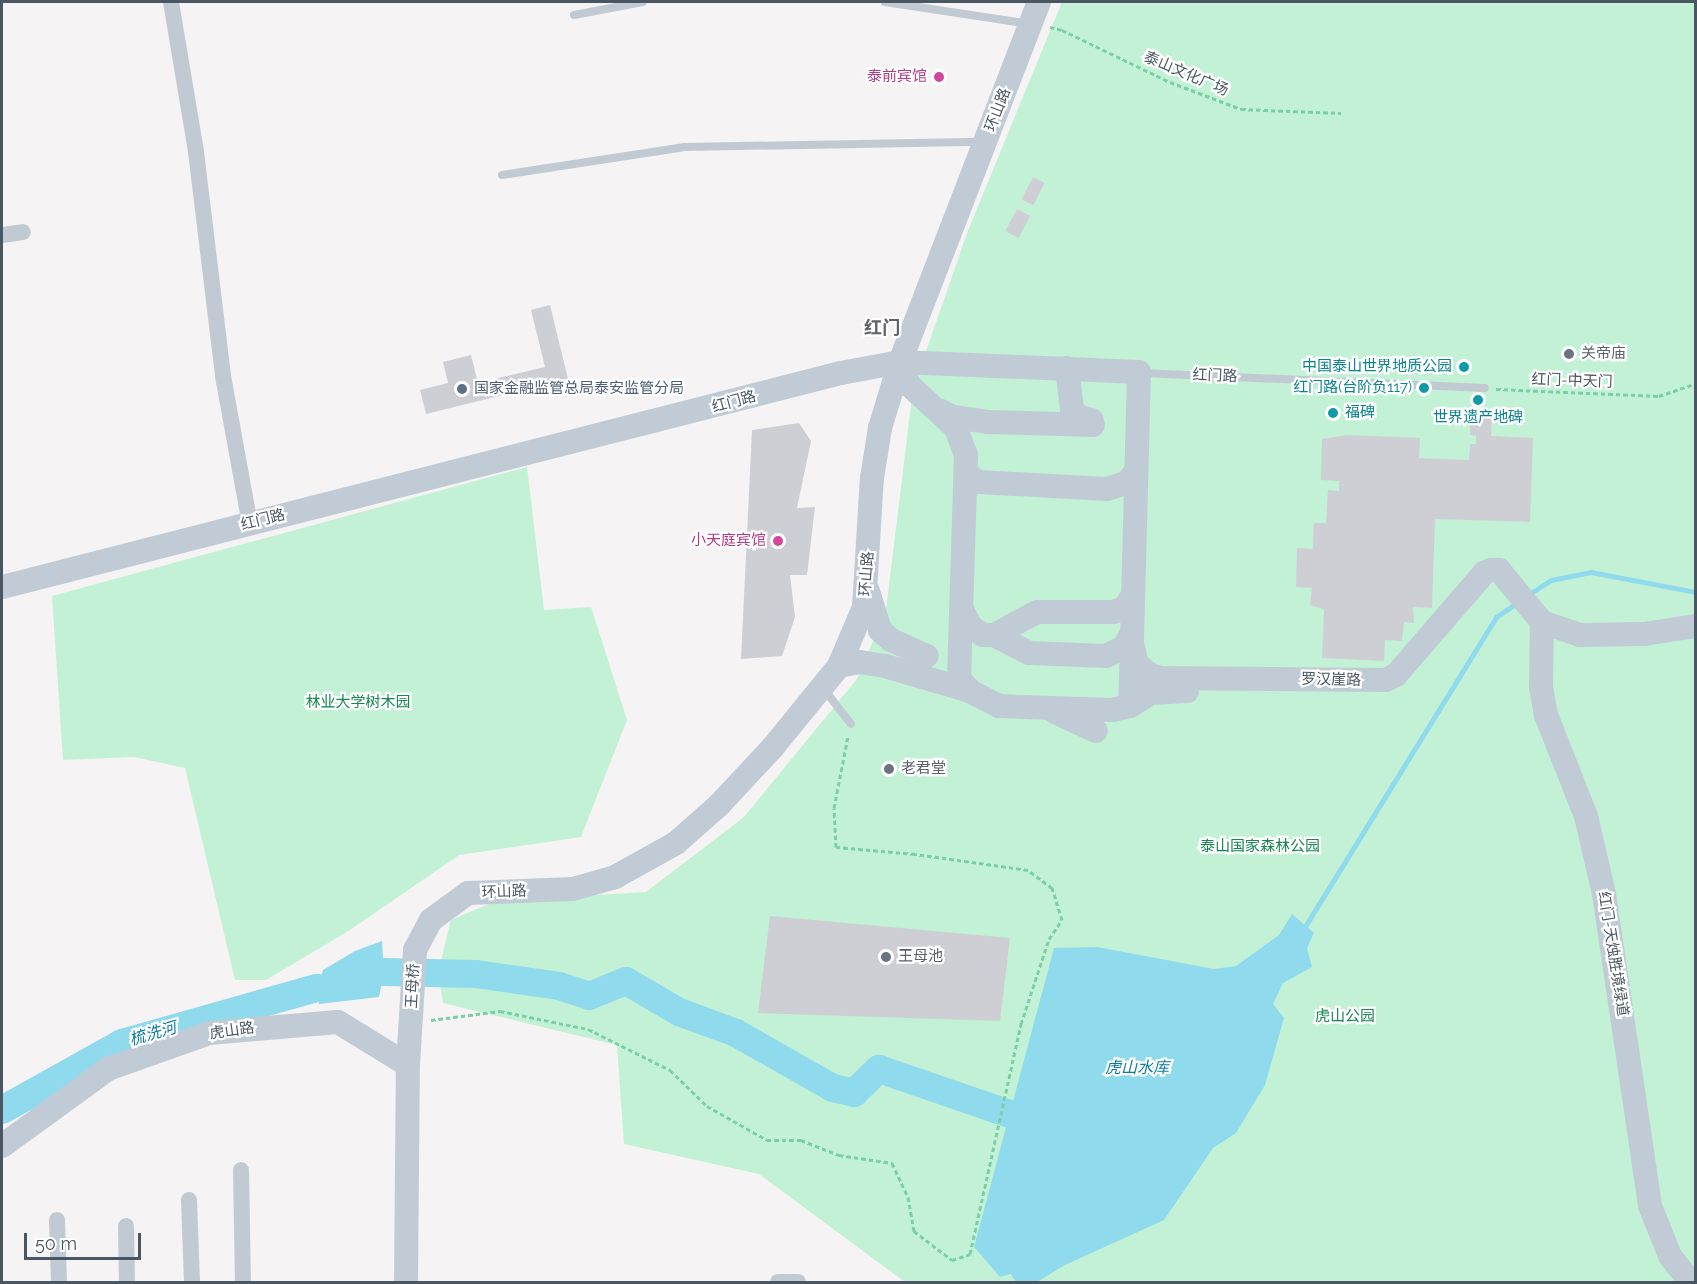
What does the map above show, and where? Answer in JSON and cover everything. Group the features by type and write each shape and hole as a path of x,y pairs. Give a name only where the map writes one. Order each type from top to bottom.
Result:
{"street":[{"path":"171,2 196,152 223,376 250,524"},
{"name":"环山路","path":"415,950 431,920 468,893 573,889 615,876 662,852 719,805 824,688 839,666 864,607 872,478 880,428 900,362 1039,2"},
{"path":"2,235 23,232"},
{"path":"900,362 909,385 956,428 963,442 966,474 958,679 970,691"},
{"name":"红门路","path":"2,587 637,428 841,373 900,362 1138,372"},
{"path":"934,407 966,420 1093,423 1079,417 1068,401 1067,368"},
{"path":"839,666 860,662 885,666 970,691 999,706 1112,710 1130,706 1138,372"},
{"path":"966,474 978,482 1107,489 1128,482 1135,472"},
{"name":"罗汉崖路","path":"1130,636 1137,664 1150,675 1161,678 1386,681 1395,675 1484,573 1500,570 1507,578 1480,595 1397,689 1388,692 1170,690 1151,693 1130,706"},
{"path":"1507,578 1542,622 1580,635 1644,634 1695,626"},
{"path":"866,583 879,630 891,640 927,656"},
{"path":"994,635 1037,612 1113,612 1125,608 1131,598"},
{"path":"962,610 971,627 982,635 994,635 1029,653 1106,656 1124,647 1130,636"},
{"name":"红门-天烛胜境绿道","path":"1542,622 1541,687 1546,715 1586,816 1599,867 1650,1206 1666,1249 1690,1282"},
{"path":"1041,708 1096,731"},
{"name":"王母桥","path":"411,1022 415,950"},
{"name":"虎山路","path":"2,1146 108,1070 209,1033 338,1022 408,1065"},
{"path":"406,1282 408,1065 411,1022"},
{"path":"241,1170 243,1282"},
{"path":"189,1200 192,1282"},
{"path":"57,1220 59,1282"},
{"path":"126,1226 128,1282"},
{"path":"778,1282 798,1282"}],"lane":[{"path":"574,15 643,2"},
{"path":"885,2 1030,24"},
{"path":"502,175 685,147 986,142"},
{"name":"红门路","path":"1138,372 1485,388"},
{"path":"824,688 851,724"}],"path":[{"name":"泰山文化广场","path":"1030,24 1062,30 1170,82 1241,109 1341,113"},
{"name":"红门-中天门","path":"1485,388 1659,396 1695,382"},
{"path":"411,1022 500,1011 588,1029 670,1070 707,1106 767,1140 801,1140 839,1155 892,1163 908,1197 914,1232 952,1260 970,1254 1002,1099 1038,968 1049,939 1062,920 1052,888 1028,870 915,854 836,848 834,807 851,724"}],"green space":[{"name":"泰山国家森林公园","path":"1062,2 1695,2 1695,1282 905,1282 759,1174 624,1144 617,1045 443,1003 438,973 451,920 496,901 646,892 744,817 857,679 886,610 913,389 967,233"},
{"name":"林业大学树木园","path":"527,467 544,610 591,607 627,720 581,837 459,855 350,930 266,980 235,980 185,768 134,757 63,760 52,596"}],"water":[{"name":"虎山水库","path":"1292,914 1314,933 1307,948 1312,967 1283,983 1273,1004 1284,1018 1265,1085 1236,1133 1213,1148 1164,1220 1065,1265 1037,1282 1016,1282 1011,1274 1000,1277 974,1247 1054,948 1097,947 1214,969 1236,966 1279,935"},
{"path":"382,941 384,972 379,997 319,1004 317,988 323,970 355,951"}],"building":[{"path":"1033,177 1045,183 1033,205 1022,199"},
{"path":"1017,209 1030,216 1019,238 1005,231"},
{"path":"550,305 568,379 426,414 420,390 448,383 443,362 471,355 478,383 545,367 531,310"},
{"path":"1470,409 1492,410 1491,436 1533,438 1530,522 1435,519 1432,608 1413,607 1414,623 1404,622 1402,641 1385,640 1384,661 1322,658 1324,609 1310,605 1312,588 1296,587 1297,548 1313,549 1314,523 1326,523 1328,490 1339,491 1339,481 1321,480 1322,439 1347,435 1420,438 1419,458 1469,460 1470,444 1476,444 1476,436 1470,435"},
{"name":"小天庭宾馆","path":"799,423 811,441 797,508 815,507 807,575 790,575 795,617 782,656 741,659 752,430"},
{"name":"王母池","path":"770,916 1010,938 1000,1021 758,1013"}],"waterway":[{"path":"1528,595 1551,580 1591,572 1696,592"},
{"path":"1306,925 1496,617 1517,603"},
{"path":"384,972 476,974 559,986 589,996 626,981 679,1012 736,1033 833,1088 854,1093 879,1069 1010,1114"},
{"name":"梳洗河","path":"2,1110 122,1043 317,988"}],"place":[{"name":"泰前宾馆","path":"939,77"},
{"name":"关帝庙","path":"1569,354"},
{"name":"中国泰山世界地质公园","path":"1464,367"},
{"name":"红门路(台阶负117)","path":"1424,388"},
{"name":"国家金融监管总局泰安监管分局","path":"462,389"},
{"name":"世界遗产地碑","path":"1478,400"},
{"name":"福碑","path":"1333,413"},
{"name":"小天庭宾馆","path":"778,541"},
{"name":"老君堂","path":"889,769"},
{"name":"王母池","path":"886,957"}],"district":[{"name":"红门","path":"882,328"}],"park label":[{"name":"虎山公园","path":"1345,1017"}]}
